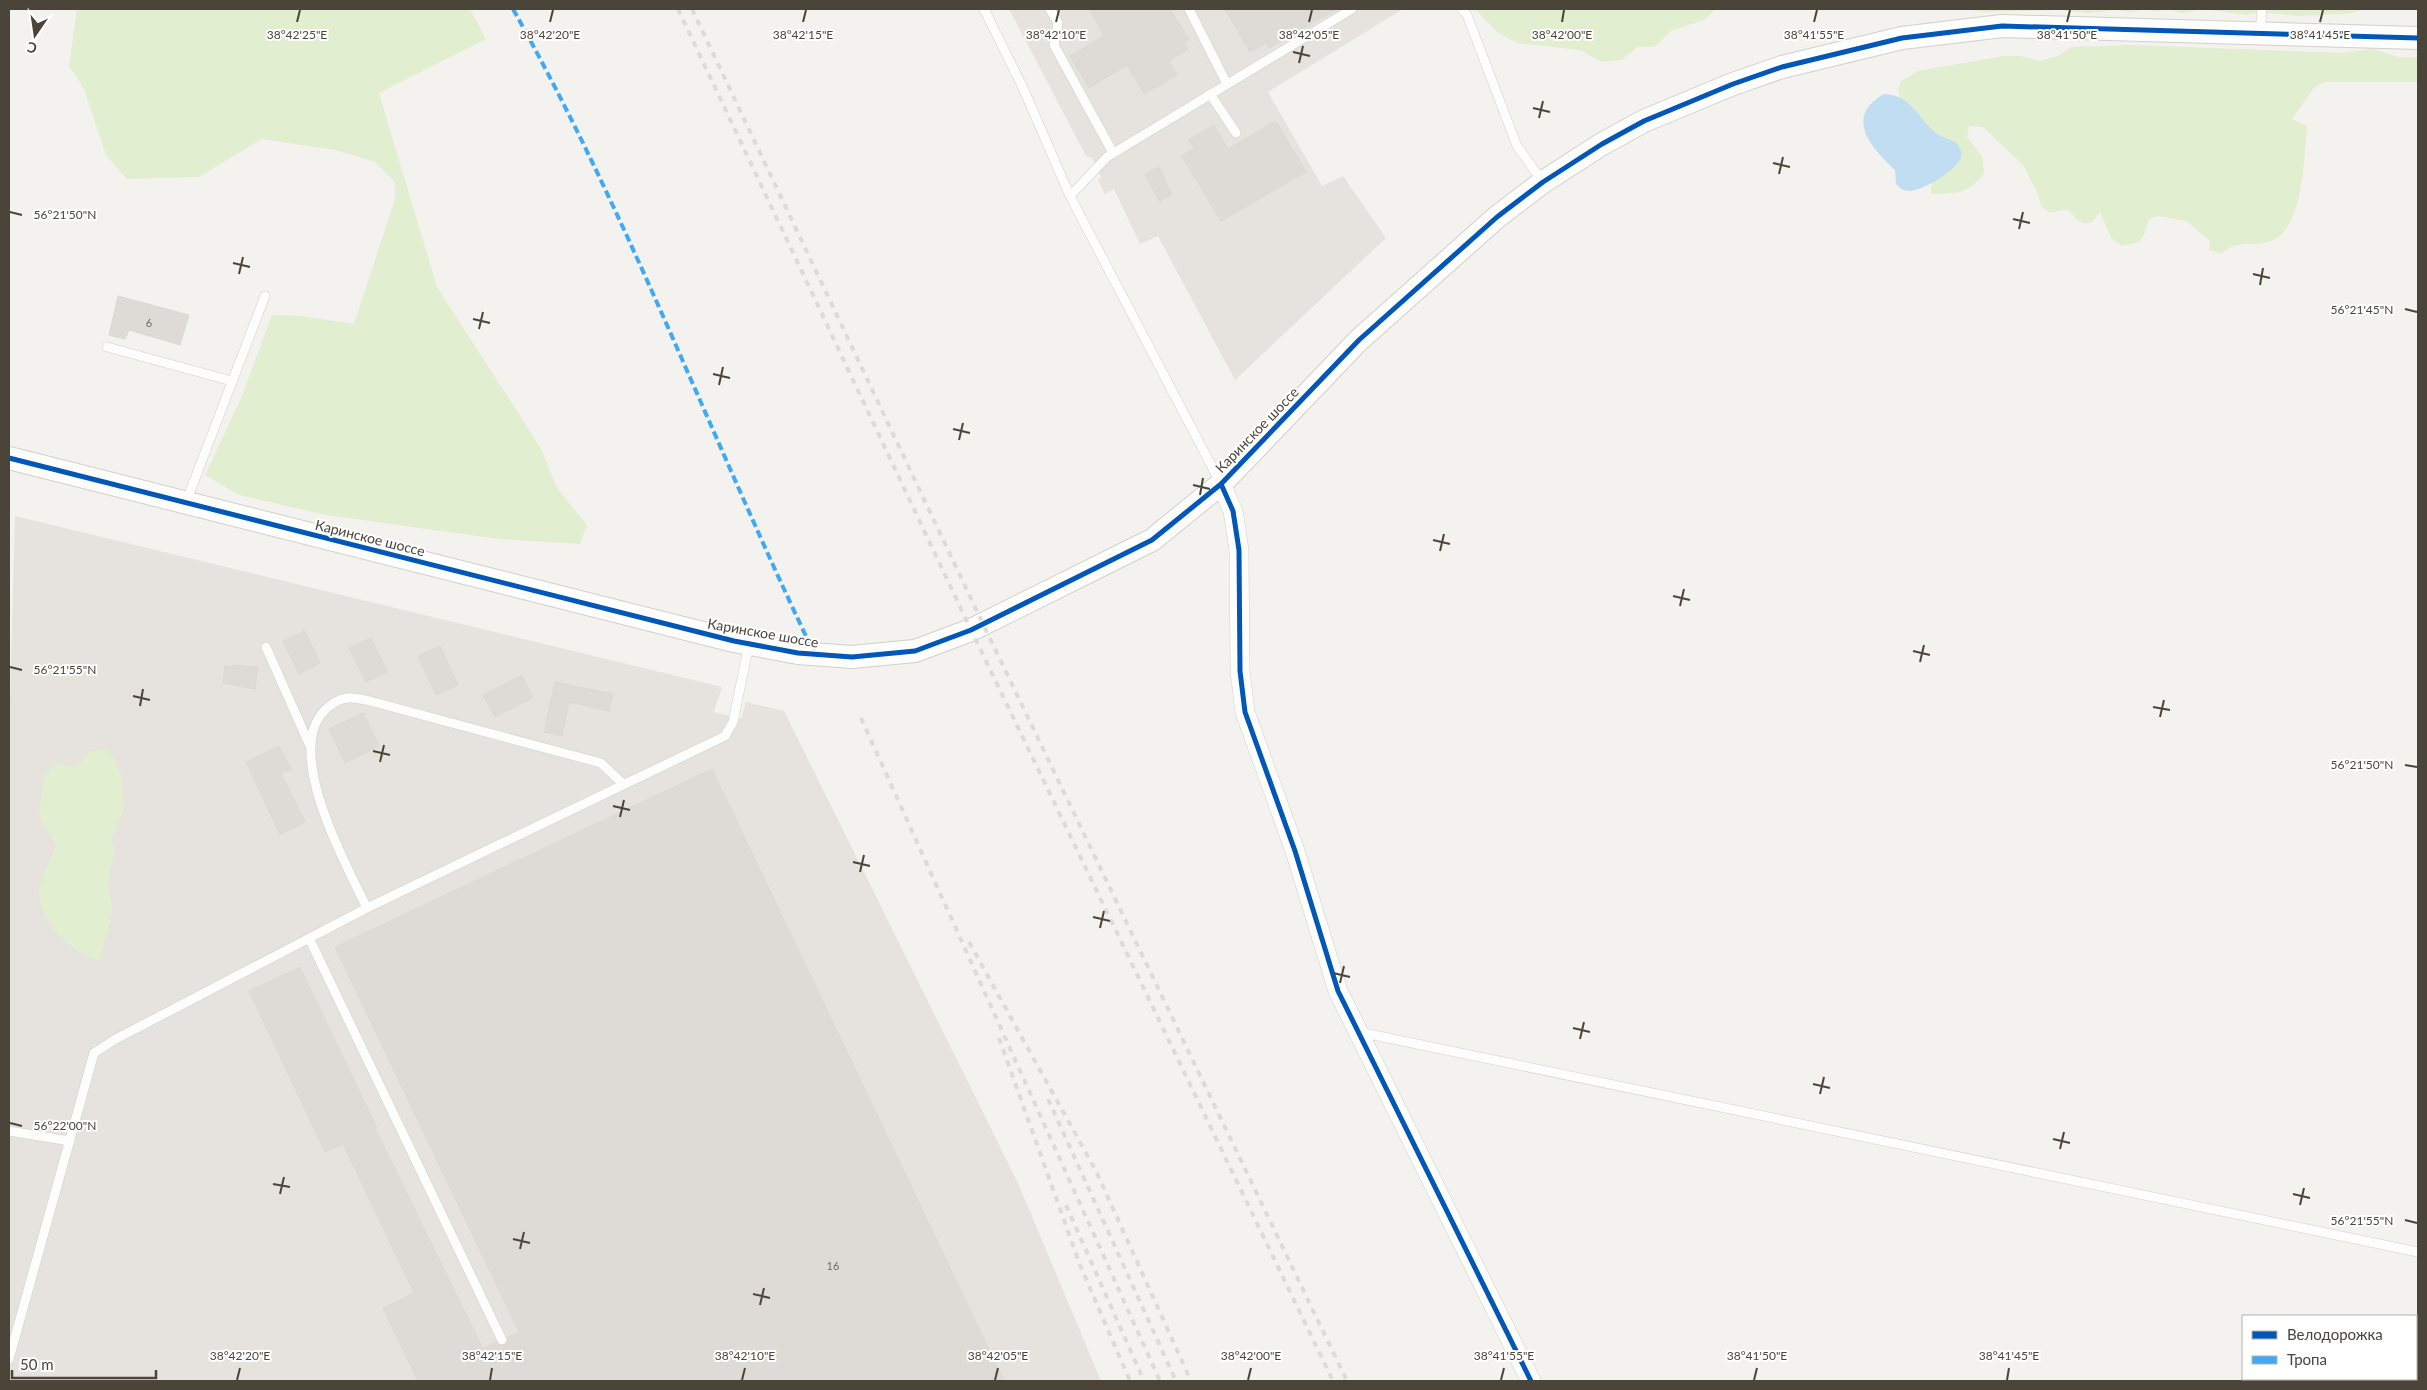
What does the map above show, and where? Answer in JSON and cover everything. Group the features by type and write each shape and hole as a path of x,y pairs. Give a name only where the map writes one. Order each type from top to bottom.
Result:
{"street":[{"name":"Каринское шоссе","path":"9,458 749,644 798,653 852,657 915,651 972,630 1152,540 1221,484 1359,340 1497,217 1543,182 1610,139 1644,121 1692,100 1782,67 1902,38 2002,26 2418,38"},
{"path":"1221,484 1233,511 1239,550 1240,671 1245,712 1295,851 1338,991 1531,1381"}],"lane":[{"path":"984,9 1023,88 1070,196 1221,484"},
{"path":"1050,9 1058,23 1054,45 1113,153"},
{"path":"1189,9 1227,84"},
{"path":"1070,196 1113,153 1350,9"},
{"path":"1462,9 1467,15 1516,146 1543,182"},
{"path":"2260,33 2262,9"},
{"path":"1210,94 1236,133"},
{"path":"186,502 265,296"},
{"path":"107,347 232,382"},
{"path":"9,1359 94,1053 114,1040 367,908 725,736 733,722 749,644"},
{"path":"266,647 310,746 312,770 330,833 367,908"},
{"path":"310,746 320,716 330,705 346,698 370,701 601,763 622,784"},
{"path":"309,938 502,1340"},
{"path":"1358,1032 2418,1252"},
{"path":"9,1131 70,1141"}],"shaded area":[{"path":"1009,9 1403,9 1268,92 1322,186 1343,176 1386,238 1235,380 1158,236 1140,244 1114,189 1105,194 1098,180 1101,177 1092,158 1086,156"},
{"path":"15,516 722,687 714,712 741,719 746,702 784,711 1018,1183 1101,1381 9,1381 9,740"}],"green space":[{"path":"77,9 470,9 486,39 379,93 437,287 540,447 557,488 587,525 580,544 499,539 326,515 239,495 205,475 241,398 272,315 301,316 354,324 395,199 395,182 375,162 335,150 262,139 199,177 127,179 106,155 84,89 69,66"},
{"path":"1475,9 1716,9 1704,20 1671,31 1654,47 1637,47 1622,60 1601,62 1580,50 1517,43 1497,32"},
{"path":"1963,9 2147,9 2130,12 2116,10 2088,13 2059,10 1986,12"},
{"path":"2147,9 2166,9 2156,12"},
{"path":"2166,9 2204,9 2182,13"},
{"path":"2204,9 2364,9 2347,14 2299,16 2259,12 2247,15"},
{"path":"2132,45 2340,53 2374,49 2398,57 2418,57 2418,82 2324,82 2314,88 2292,119 2307,126 2300,192 2289,224 2280,236 2268,242 2238,245 2221,254 2209,250 2210,241 2186,221 2158,216 2149,219 2144,235 2139,242 2122,246 2111,238 2100,212 2092,222 2085,224 2076,219 2068,209 2050,213 2041,206 2038,194 2023,165 1983,127 1969,126 1967,137 1982,156 1984,173 1967,189 1954,193 1931,194 1932,178 1902,107 1898,89 1901,81 1918,71 2004,56 2021,56 2039,61 2058,56 2071,47"},
{"path":"109,750 121,773 124,809 111,841 115,848 108,884 113,912 99,961 68,943 51,926 45,916 41,905 39,888 56,846 39,816 44,775 56,763 77,767 89,751"}],"water":[{"path":"1884,94 1901,98 1908,103 1929,127 1943,137 1957,143 1960,150 1961,158 1953,168 1922,188 1909,191 1900,188 1896,184 1895,170 1878,152 1866,132 1863,122 1865,112 1872,103"}],"building":[{"path":"1090,9 1170,9 1189,40 1184,42 1188,49 1169,61 1177,75 1144,94 1127,65 1089,88 1070,56 1104,36"},
{"path":"1225,9 1337,9 1269,48 1266,43 1250,52"},
{"path":"1276,121 1306,172 1221,221 1182,156 1194,148 1189,140 1214,125 1228,149"},
{"path":"1159,167 1172,195 1159,201 1145,174"},
{"path":"118,296 189,315 180,345 129,330 125,339 109,335"},
{"path":"305,631 320,663 299,674 283,641"},
{"path":"371,638 387,672 366,682 349,648"},
{"path":"440,646 458,685 436,695 418,656"},
{"path":"233,665 258,667 255,689 223,683 225,666 232,667"},
{"path":"522,675 533,698 495,717 483,695"},
{"path":"555,682 613,694 609,711 569,702 562,736 544,732"},
{"path":"363,713 379,746 345,763 329,729"},
{"path":"279,746 291,769 281,774 305,822 280,835 246,762"},
{"path":"712,769 1004,1381 418,1381 383,1308 414,1293 343,1144 325,1152 249,991 300,967 377,1128 375,1128 483,1349 496,1342 504,1346 507,1343 508,1337 519,1332 335,947"}],"railway":[{"path":"678,9 971,630 1333,1381"},
{"path":"692,9 983,624 1347,1381"},
{"path":"861,718 1160,1381"},
{"path":"969,942 1096,1171 1191,1381"},
{"path":"999,1038 1080,1265 1130,1381"},
{"path":"1048,1099 1176,1381"},
{"path":"1066,1205 1144,1381"}],"marked path":[{"path":"513,9 595,167 815,655"}],"cycle path":[{"path":"9,458 734,641 798,653 852,657 915,651 971,630 1152,540 1221,484 1359,340 1497,217 1543,182 1602,144 1644,121 1733,84 1782,67 1902,38 2002,26 2418,38"},
{"path":"1221,484 1233,511 1239,550 1240,671 1245,712 1295,851 1338,991 1531,1381"}]}
